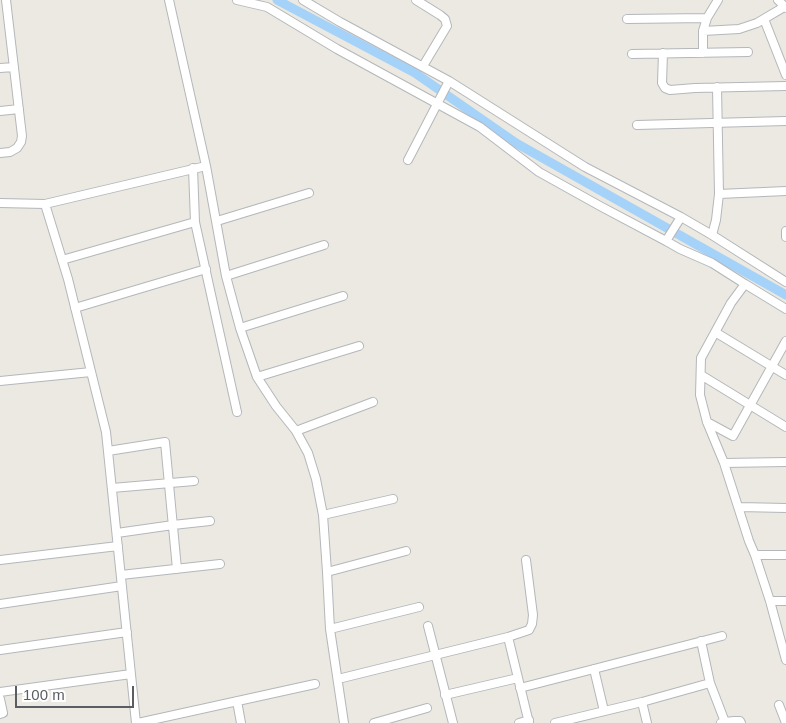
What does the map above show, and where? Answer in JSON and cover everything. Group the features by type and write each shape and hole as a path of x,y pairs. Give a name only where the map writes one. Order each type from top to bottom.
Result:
{"street":[{"path":"0,153 10,152 17,148 22,136 6,0"},
{"path":"169,0 200,167 217,221 226,276 240,328 258,377 276,406 296,432 308,453 316,480 323,515 330,629 344,723"},
{"path":"237,0 267,6 337,49 480,127 539,172 600,206 668,238 680,249 712,263 786,309"},
{"path":"303,0 423,66 585,167 680,220 714,227 786,282"},
{"path":"416,0 445,19 447,26 423,66"},
{"path":"703,53 704,31 707,18 718,0"},
{"path":"704,31 739,29 764,19 785,7 778,0"},
{"path":"628,19 707,18"},
{"path":"764,19 786,75"},
{"path":"0,22 9,22"},
{"path":"632,54 748,52"},
{"path":"663,54 662,83 665,88 670,90 786,86"},
{"path":"0,68 14,67"},
{"path":"408,160 448,83"},
{"path":"714,227 719,194 717,88"},
{"path":"0,111 19,108"},
{"path":"637,125 786,121"},
{"path":"0,203 45,204 200,167"},
{"path":"200,167 195,222 237,412"},
{"path":"719,194 786,191"},
{"path":"217,221 309,192"},
{"path":"45,204 75,308 106,432 137,723 315,684"},
{"path":"668,238 680,220"},
{"path":"62,260 195,222"},
{"path":"786,231 786,237"},
{"path":"226,276 324,245"},
{"path":"75,308 206,269"},
{"path":"745,284 731,303 701,358 700,394 755,555 786,657"},
{"path":"240,328 343,296"},
{"path":"715,332 786,375"},
{"path":"708,422 733,436 786,341"},
{"path":"258,377 359,346"},
{"path":"0,381 91,372"},
{"path":"701,375 786,427"},
{"path":"296,432 373,402"},
{"path":"108,451 165,442 177,569"},
{"path":"724,463 786,462"},
{"path":"112,488 194,480"},
{"path":"323,515 393,499"},
{"path":"739,507 786,508"},
{"path":"117,533 173,524 210,521"},
{"path":"0,560 118,546"},
{"path":"327,572 406,552"},
{"path":"755,555 786,555"},
{"path":"338,679 508,637 529,630 533,615 526,560"},
{"path":"121,575 220,564"},
{"path":"0,604 122,586"},
{"path":"770,601 786,601"},
{"path":"330,629 419,607"},
{"path":"428,626 453,723"},
{"path":"0,650 127,632"},
{"path":"520,688 722,636"},
{"path":"508,637 529,722 519,723"},
{"path":"701,641 710,682 723,722 734,720 741,723"},
{"path":"594,669 604,711"},
{"path":"0,692 131,674"},
{"path":"446,695 518,678"},
{"path":"554,723 642,702 710,682"},
{"path":"0,699 3,713 0,714"},
{"path":"236,701 241,723"},
{"path":"642,702 647,723"},
{"path":"780,706 786,723"},
{"path":"374,723 426,708"}],"waterway":[{"path":"277,0 415,73 516,143 786,295"}]}
